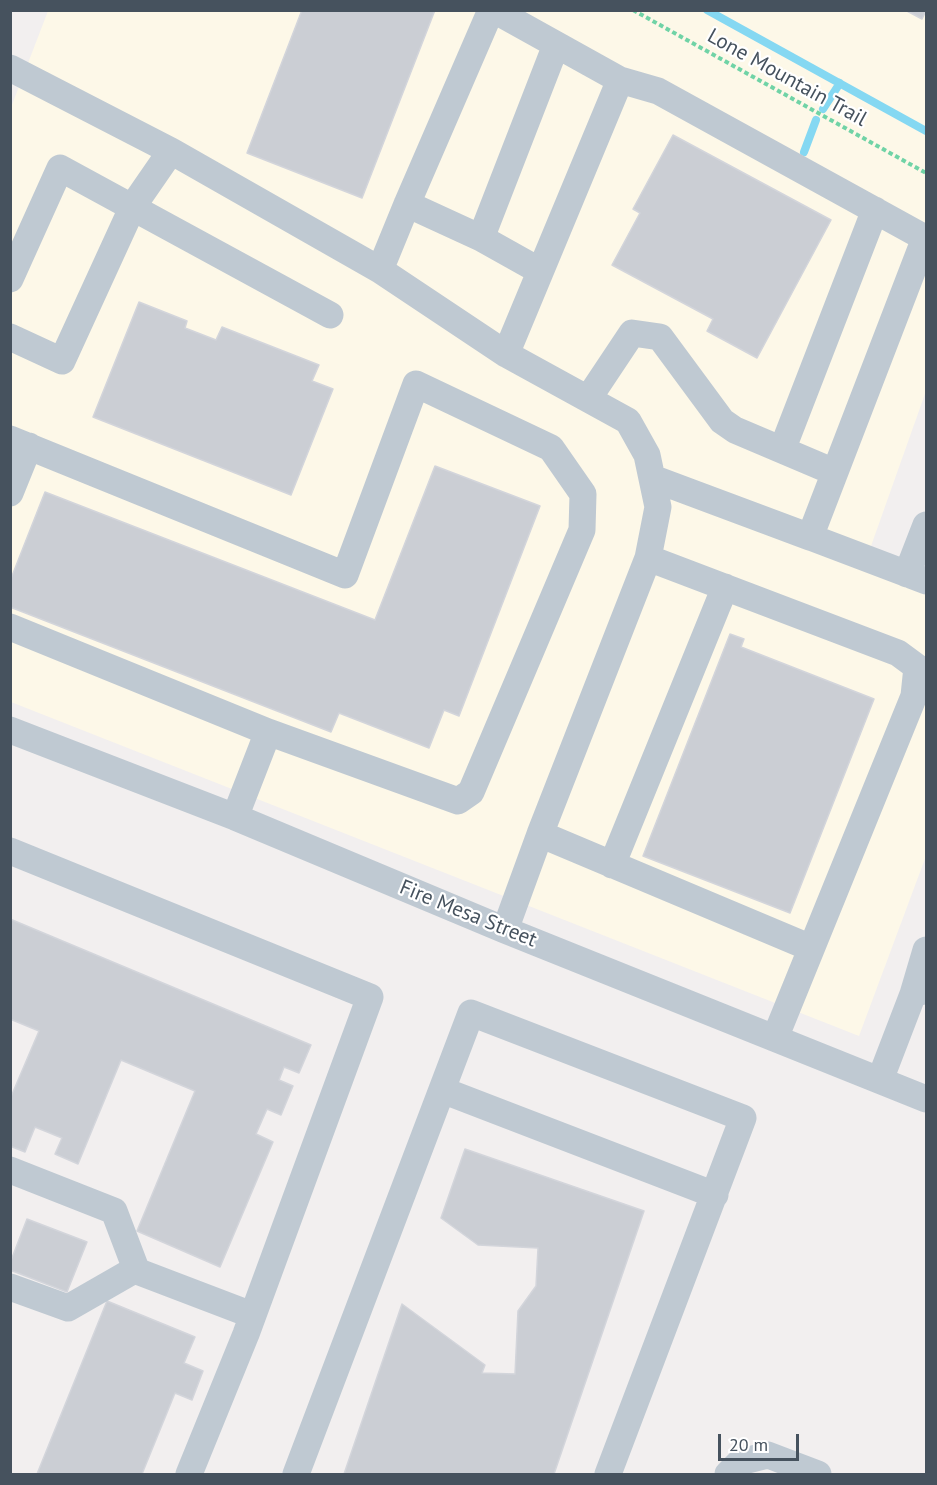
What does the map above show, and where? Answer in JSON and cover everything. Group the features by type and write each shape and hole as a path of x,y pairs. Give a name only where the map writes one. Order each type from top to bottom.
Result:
{"street":[{"path":"380,270 493,10 620,80 658,91 924,238 810,537"},
{"path":"481,238 556,45"},
{"path":"10,68 171,151 380,270 506,354 628,422 646,455 658,507 648,558 540,834 506,930"},
{"path":"506,354 620,80"},
{"path":"10,337 62,361 133,207 171,151"},
{"path":"10,279 60,168 330,315"},
{"path":"407,204 481,238 540,271"},
{"path":"782,450 875,210"},
{"path":"588,399 632,333 660,337 722,421 735,430 834,472"},
{"path":"10,493 20,443 345,575 416,384 551,448 583,494 582,530 471,792 458,801 268,732 10,627"},
{"path":"652,478 917,577 927,525"},
{"path":"648,558 897,653 917,667 914,696 775,1038"},
{"path":"612,864 725,587"},
{"name":"Fire Mesa Street","path":"10,730 234,817 506,930 927,1099"},
{"path":"234,817 268,732"},
{"path":"540,834 812,948"},
{"path":"10,851 370,997 252,1315 189,1474"},
{"path":"880,1080 920,992 927,950"},
{"path":"296,1474 471,1013 743,1118 608,1474"},
{"path":"442,1090 715,1195"},
{"path":"10,1170 114,1211 136,1269 134,1270"},
{"path":"134,1270 252,1315"},
{"path":"10,1287 68,1308 134,1270"},
{"path":"728,1474 740,1461 768,1455 818,1474"}],"path":[{"name":"Lone Mountain Trail","path":"633,10 927,173"}],"shaded area":[{"path":"48,11 926,11 926,391 865,563 926,583 926,856 859,1036 11,702 10,110"}],"building":[{"path":"302,10 435,10 362,198 247,153"},
{"path":"905,10 926,10 926,11 922,19"},
{"path":"673,135 831,220 757,358 707,331 713,319 612,265 640,213 633,209"},
{"path":"139,302 187,321 185,328 216,340 222,327 319,365 312,381 333,389 291,495 93,417"},
{"path":"435,466 540,506 459,716 444,710 429,748 339,713 331,732 10,607 10,581 45,492 375,620"},
{"path":"730,634 744,639 741,647 874,699 790,913 643,856"},
{"path":"10,919 311,1045 299,1073 284,1067 279,1080 293,1086 281,1115 267,1109 256,1134 273,1142 220,1267 137,1231 195,1091 121,1060 78,1164 55,1154 62,1138 35,1127 25,1152 10,1146 10,1099 39,1031 10,1019"},
{"path":"465,1149 644,1211 554,1474 344,1474 402,1304 485,1365 482,1373 515,1374 518,1311 536,1286 538,1248 478,1245 441,1218"},
{"path":"27,1219 87,1242 67,1292 10,1270 10,1263"},
{"path":"107,1301 195,1337 184,1363 203,1371 192,1400 175,1393 142,1474 37,1474"}],"waterway":[{"path":"707,10 926,131"},
{"path":"823,109 840,83"},
{"path":"804,152 816,120"}]}
